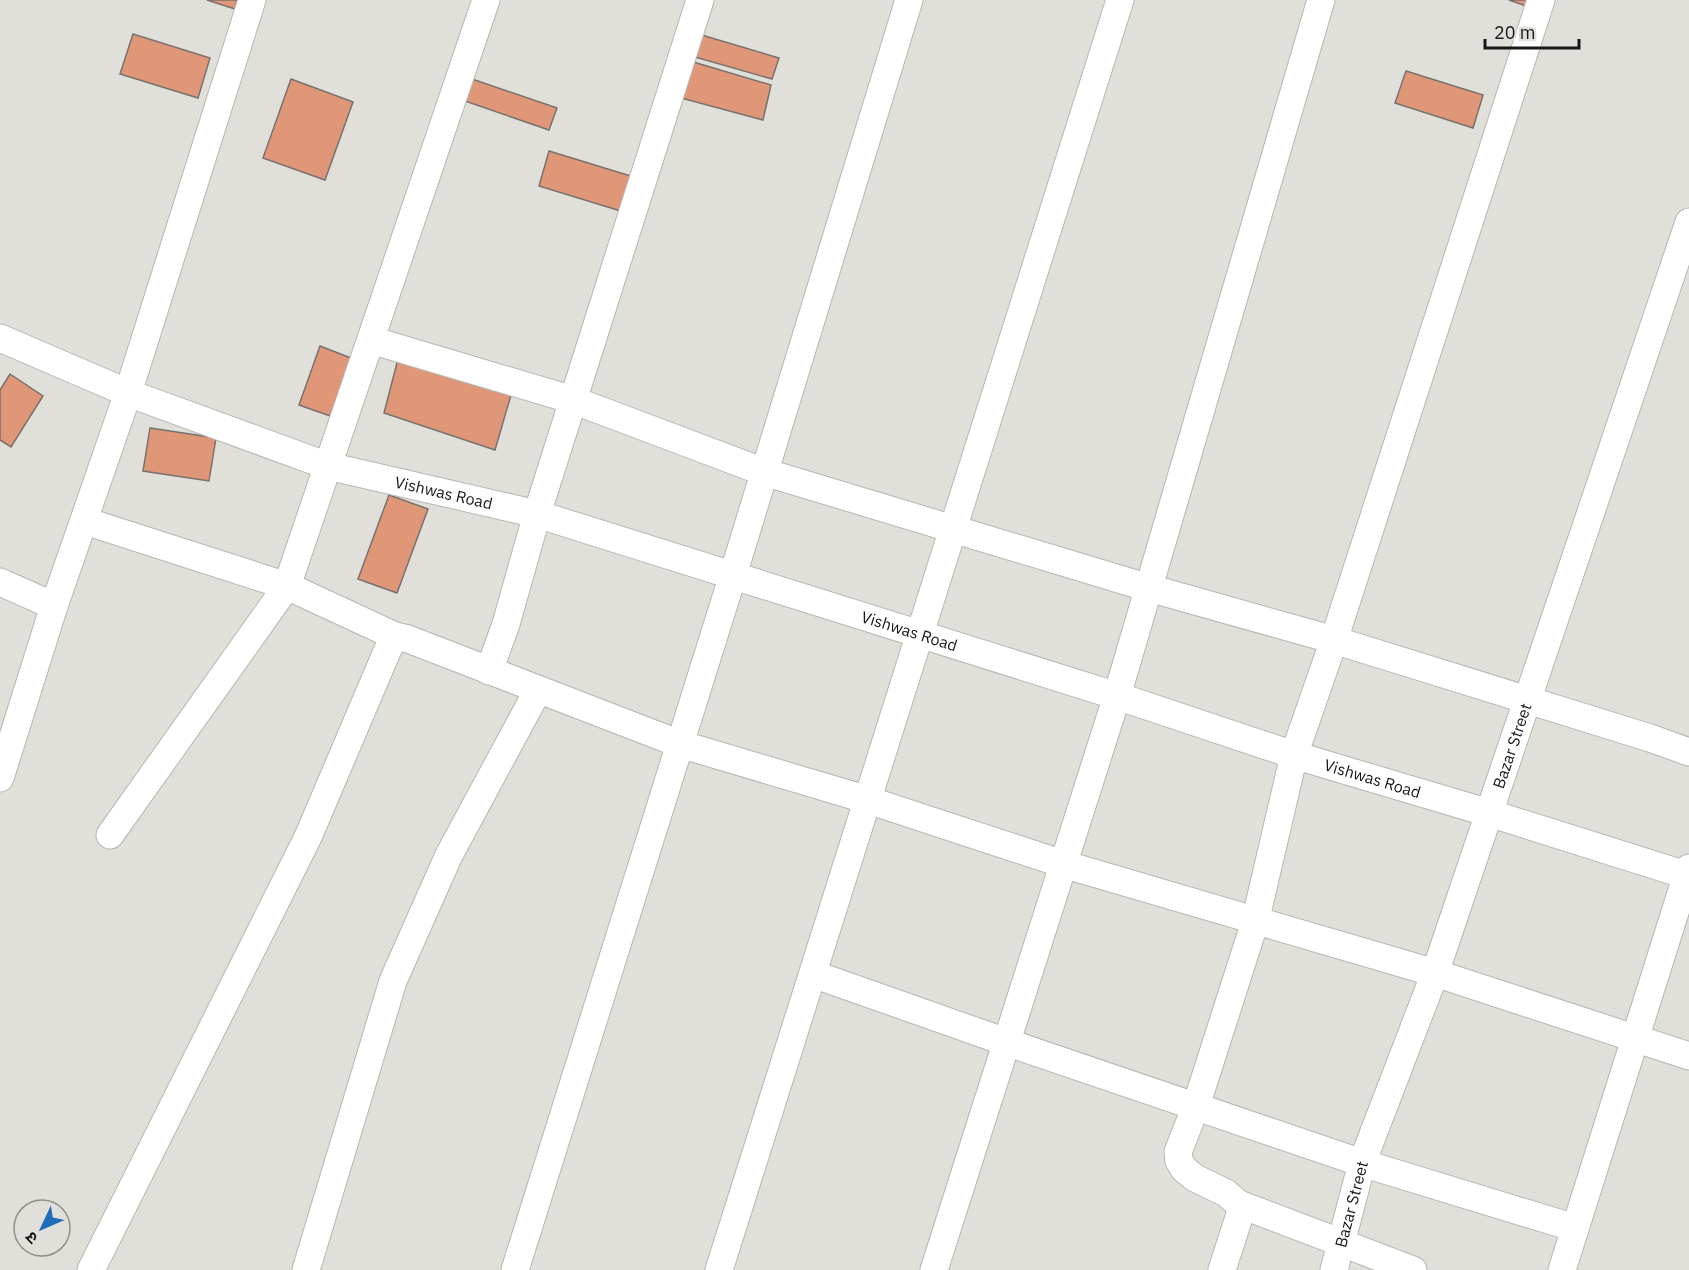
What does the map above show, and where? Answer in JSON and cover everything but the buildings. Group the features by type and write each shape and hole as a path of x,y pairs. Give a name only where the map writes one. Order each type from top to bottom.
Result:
{"street":[{"path":"0,778 54,606 128,393 252,0"},
{"path":"110,835 287,586 486,0"},
{"path":"489,671 506,624 537,514 700,0"},
{"path":"515,1270 733,575 909,0"},
{"path":"718,1270 1120,0"},
{"path":"934,1270 1117,696 1322,0"},
{"path":"1413,1270 1239,1204 1226,1193 1195,1178 1184,1169 1179,1161 1178,1152 1196,1106 1255,921 1294,755 1334,640 1541,0"},
{"name":"Bazar Street","path":"1334,1270 1362,1163 1435,973 1689,222"},
{"name":"Vishwas Road","path":"0,338 128,393 328,466 537,514 1117,696 1294,755 1688,873"},
{"path":"370,340 573,400 764,472 1149,588 1334,640 1527,699 1689,752"},
{"path":"85,521 287,586 395,636 408,639 680,744 868,800 1063,864 1435,973 1689,1056"},
{"path":"0,582 54,606"},
{"path":"91,1270 308,837 395,636"},
{"path":"306,1270 393,981 449,855 538,690"},
{"path":"1562,1270 1688,873"},
{"path":"813,974 1362,1163 1575,1228"},
{"path":"1222,1270 1240,1214 1239,1204"}]}
